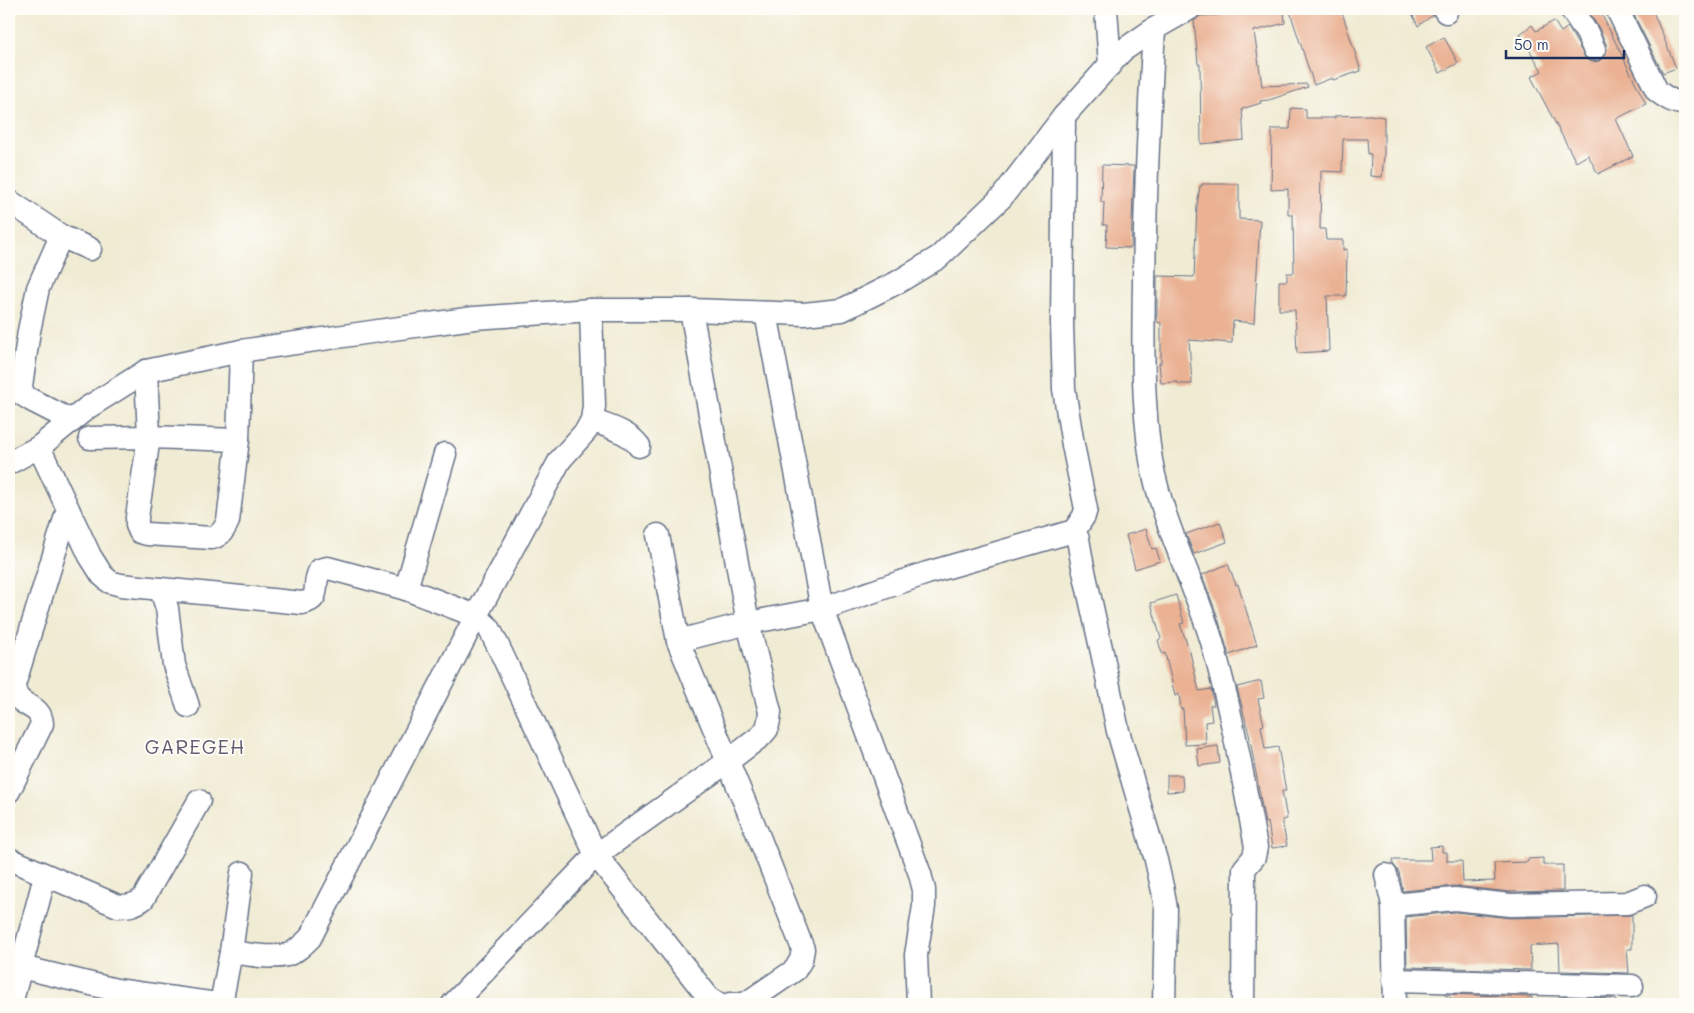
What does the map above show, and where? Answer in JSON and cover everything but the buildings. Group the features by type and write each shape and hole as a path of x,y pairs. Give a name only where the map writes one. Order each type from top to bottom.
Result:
{"street":[{"path":"1106,9 1110,65"},
{"path":"9,463 39,447 87,408 146,371 241,351 474,318 591,310 691,310 804,314 842,310 898,282 939,257 1002,197 1064,116 1122,51 1154,29 1189,9"},
{"path":"1571,9 1587,33 1594,49"},
{"path":"1617,9 1657,90 1669,99 1680,104 1685,103"},
{"path":"1154,29 1146,158 1144,249 1143,340 1147,425 1152,461 1165,514 1211,640 1227,697 1256,847 1254,857 1244,869 1243,1004"},
{"path":"678,641 748,623 822,609 927,573 1074,531 1086,510 1072,445 1064,389 1062,324 1064,116"},
{"path":"9,201 61,236 90,249"},
{"path":"61,236 38,288 29,331 21,386 23,395 72,421"},
{"path":"231,952 274,956 288,954 300,948 310,938 476,616 560,460 586,431 592,420 594,406 591,310"},
{"path":"453,1004 596,855 727,762 761,736 767,729 770,712 748,623 691,310"},
{"path":"766,313 822,609 920,874 924,890 924,906 916,955 918,1004"},
{"path":"146,371 149,437 137,525 140,532 147,534 212,538 218,536 224,530 228,521 238,440 241,351"},
{"path":"592,420 626,434 633,438 639,446"},
{"path":"90,438 149,437 238,440"},
{"path":"39,447 90,556 102,575 110,582 161,590 302,603 310,602 315,596 316,577 320,570 328,568 406,589 476,616 489,628 596,855 709,998 719,1004 745,1004 795,970 801,960 802,948 678,641 658,535"},
{"path":"406,589 445,454"},
{"path":"9,791 42,724 42,716 19,700 14,693 14,685 68,509"},
{"path":"1074,531 1078,540 1118,731 1156,860 1163,891 1166,909 1164,1004"},
{"path":"161,590 167,608 174,665 188,706"},
{"path":"9,859 118,906 136,904 143,899 200,801"},
{"path":"221,1004 231,952 242,873"},
{"path":"1386,875 1393,905 1395,1004"},
{"path":"11,1004 16,976 46,876"},
{"path":"1393,905 1455,900 1510,905 1627,903 1645,896"},
{"path":"16,976 217,1004"},
{"path":"1394,980 1632,986"}],"district":[{"name":"GAREGEH","path":"195,747"}]}
